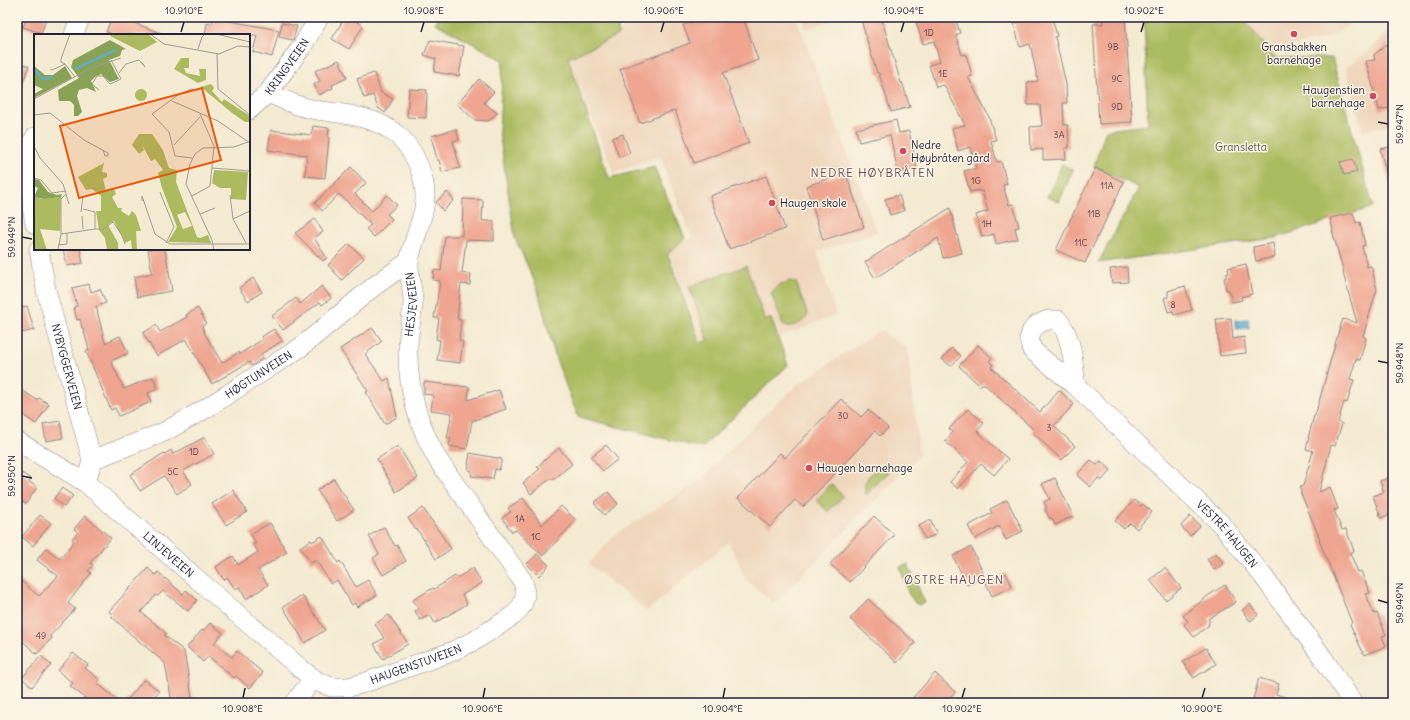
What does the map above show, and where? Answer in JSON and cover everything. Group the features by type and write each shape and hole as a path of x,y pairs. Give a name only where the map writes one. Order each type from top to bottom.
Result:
{"street":[{"path":"74,34 80,17"},
{"name":"KRINGVEIEN","path":"250,109 268,93 303,45 319,17"},
{"name":"HESJEVEIEN","path":"268,93 296,105 311,109 361,117 374,121 390,129 402,140 415,158 425,188 424,207 408,262 413,302 408,346 408,372 417,416 427,441 438,460 516,570 526,588"},
{"path":"29,145 32,207 34,218"},
{"name":"NYBYGGERVEIEN","path":"39,250 46,290 92,460 86,483"},
{"name":"HØGTUNVEIEN","path":"92,460 164,432 205,409 301,347 373,287 408,262"},
{"name":"VESTRE HAUGEN","path":"1076,386 1222,525 1263,576 1323,658 1353,703"},
{"name":"LINJEVEIEN","path":"17,441 86,483 313,678"},
{"name":"HAUGENSTUVEIEN","path":"313,678 324,685 332,687 349,687 451,652 474,641 520,610 526,595 526,588"},
{"path":"295,703 313,678"}],"shaded area":[{"name":"Haugen skole","path":"631,17 796,17 877,232 817,252 836,315 780,337 772,315 702,340 668,247 692,238 660,156 614,173 568,58 618,35"},
{"path":"802,17 842,17 806,29"},
{"name":"Gransbakken barnehage","path":"1242,17 1358,17 1343,29 1325,39 1283,48 1275,58"},
{"name":"Haugenstien barnehage","path":"1393,33 1393,124 1362,131 1346,68 1383,37"},
{"name":"Haugen barnehage","path":"880,330 908,349 919,455 774,604 746,579 729,542 647,611 589,564 615,535 699,481 758,421 797,385"}],"green space":[{"path":"438,17 619,17 618,35 568,58 609,178 654,167 685,238 668,254 700,343 708,340 689,286 746,266 765,320 771,318 788,365 702,448 578,417 556,359 537,287 515,238 499,131 503,60 435,23"},
{"name":"Gransletta","path":"1144,17 1242,17 1275,58 1332,58 1373,207 1275,238 1098,263 1139,188 1094,166 1106,130 1148,125"},
{"path":"1062,164 1073,170 1059,202 1047,197"},
{"path":"790,281 796,282 808,316 797,324 784,326 771,293 778,285"},
{"path":"881,468 889,472 866,495 865,483 867,479 873,472"},
{"path":"831,484 843,496 828,512 816,500"},
{"path":"908,564 925,603 919,605 915,603 909,595 900,567"}],"water":[{"path":"1248,319 1249,328 1236,329 1235,320"}],"building":[{"path":"27,17 47,17 41,33 23,27"},
{"path":"112,17 118,17 163,34 110,34 106,32"},
{"path":"345,17 360,17 357,22 363,26 349,49 332,39"},
{"path":"706,17 743,17 758,60 723,73 749,143 694,163 675,110 640,123 620,69 690,43 683,25"},
{"path":"860,17 881,17 901,83 902,82 910,107 891,112 879,73 877,73"},
{"path":"927,17 955,17 960,33 956,35 962,55 966,54 972,76 968,77 989,117 996,140 991,141 997,162 1001,161 1007,184 1003,185 1009,205 1013,204 1019,227 1015,228 1018,239 996,244 994,234 982,237 976,215 988,211 982,191 979,190 970,192 964,171 976,168 970,147 958,151 952,128 965,125 944,85 936,87 929,65 940,62 934,41 923,44 916,22 927,19"},
{"path":"1024,17 1052,17 1066,84 1067,103 1063,103 1064,125 1068,125 1069,148 1065,148 1066,159 1043,160 1043,149 1031,150 1030,127 1042,126 1040,105 1028,105 1027,82 1038,81 1030,44 1020,47 1014,24 1025,21"},
{"path":"1102,17 1125,17 1132,122 1099,124 1093,24 1103,24"},
{"path":"213,18 279,30 272,57 253,52 257,35 205,34 207,23 212,24"},
{"path":"282,23 297,26 293,40 279,37"},
{"path":"430,40 464,46 459,76 434,72 436,59 424,55"},
{"path":"1387,44 1390,56 1393,55 1393,107 1379,110 1366,61 1375,60 1374,55"},
{"path":"339,60 347,78 332,85 333,88 319,95 314,84 320,81 315,71"},
{"path":"17,62 29,66 18,95 17,95"},
{"path":"374,73 380,92 393,99 385,113 378,108 373,95 364,98 357,79"},
{"path":"479,79 494,92 484,102 497,113 489,121 475,120 457,104"},
{"path":"409,89 427,90 426,118 407,117"},
{"path":"896,120 899,133 909,131 917,168 898,172 890,135 859,142 856,129"},
{"path":"313,126 329,128 325,178 305,176 307,155 268,150 271,130 311,135"},
{"path":"456,129 459,140 453,141 460,168 442,172 439,160 437,160 431,136"},
{"path":"623,134 630,153 619,157 612,138"},
{"path":"1393,146 1393,183 1389,183 1380,149"},
{"path":"1353,159 1357,172 1344,175 1340,162"},
{"path":"351,167 366,183 355,194 372,211 387,195 397,205 387,214 392,219 374,237 366,229 371,225 339,194 322,211 315,203"},
{"path":"1095,168 1124,182 1085,263 1056,250"},
{"path":"846,173 864,227 823,240 806,186"},
{"path":"766,176 785,229 729,249 710,196"},
{"path":"447,192 454,200 443,211 436,202"},
{"path":"899,195 904,211 890,215 885,199"},
{"path":"463,199 483,200 482,221 494,221 494,241 466,240 462,273 471,274 470,285 461,284 457,319 461,320 459,341 463,341 460,363 437,360 440,340 436,339 439,318 434,318 440,281 433,280 434,270 441,271 445,236 462,236"},
{"path":"950,208 962,253 943,258 938,238 875,278 865,262"},
{"path":"1353,213 1356,223 1360,222 1365,245 1362,246 1367,267 1371,266 1377,289 1363,336 1366,338 1360,360 1356,359 1350,379 1354,380 1347,403 1344,402 1338,422 1342,424 1335,446 1331,445 1319,492 1330,487 1338,509 1334,510 1342,530 1346,529 1354,551 1350,553 1358,572 1361,571 1370,593 1366,594 1374,614 1377,613 1386,635 1382,636 1386,646 1364,655 1350,624 1352,623 1301,494 1300,487 1303,486 1313,451 1306,449 1308,438 1339,330 1343,319 1357,323 1330,218"},
{"path":"315,219 323,232 314,238 327,258 323,261 295,233"},
{"path":"1273,243 1275,257 1256,261 1253,247"},
{"path":"349,244 364,258 342,280 328,265"},
{"path":"63,250 80,250 83,263 67,266"},
{"path":"148,250 165,250 172,291 137,297 134,277 152,273"},
{"path":"1246,264 1252,294 1241,297 1242,300 1232,302 1229,290 1226,290 1224,278 1226,278 1226,274 1229,273 1228,268"},
{"path":"1127,267 1128,282 1112,283 1110,269"},
{"path":"253,278 262,292 248,301 239,288"},
{"path":"89,284 91,292 100,289 106,303 96,306 105,343 120,336 128,353 111,361 124,389 153,377 158,389 148,393 151,402 119,416 115,408 111,410 86,351 89,350 83,328 80,319 77,320 74,307 77,306 72,288"},
{"path":"322,286 331,298 322,305 320,302 283,330 272,316 296,298 300,304"},
{"path":"1185,286 1192,310 1174,315 1173,311 1168,312 1164,298 1168,297 1168,291"},
{"path":"27,306 34,330 17,334 17,309"},
{"path":"198,308 206,323 202,326 205,334 222,363 239,352 240,354 263,339 261,337 274,329 282,341 261,354 263,358 252,366 249,362 212,384 186,339 157,356 143,333 156,325 160,332 187,317 186,315"},
{"path":"1231,318 1233,339 1244,337 1246,353 1220,356 1216,319"},
{"path":"372,328 382,341 365,354 384,381 389,378 397,417 385,424 366,392 368,391 340,349"},
{"path":"978,345 992,358 989,361 993,365 991,367 1040,412 1059,390 1074,404 1054,426 1075,446 1062,460 1032,432 1034,430 983,383 980,386 959,366"},
{"path":"952,348 961,356 951,366 942,359"},
{"path":"424,382 469,387 468,400 499,390 506,409 472,421 467,449 449,446 451,438 447,438 452,413 431,410 433,395 424,394"},
{"path":"17,387 37,400 39,398 49,404 36,424 17,411"},
{"path":"841,399 861,417 868,410 888,428 880,436 875,431 803,507 795,500 770,527 738,498 780,453 785,458"},
{"path":"968,409 984,423 977,431 1008,459 994,475 981,464 958,489 950,482 968,462 945,441 953,432 949,429"},
{"path":"60,421 63,438 46,441 43,424"},
{"path":"205,437 214,454 183,471 192,484 177,494 164,476 140,491 130,475 164,453 165,454 171,450 173,454"},
{"path":"606,445 618,459 603,471 591,457"},
{"path":"398,446 418,478 396,492 377,459"},
{"path":"559,448 572,464 553,480 551,478 531,494 523,483 540,469 537,467"},
{"path":"470,453 502,459 499,470 495,469 493,479 471,476 472,471 468,470"},
{"path":"1091,460 1097,465 1101,461 1111,470 1101,481 1098,478 1090,487 1077,475"},
{"path":"17,470 31,479 29,482 37,487 26,504 18,499 17,501"},
{"path":"1393,476 1393,513 1381,518 1373,496 1384,492 1380,481"},
{"path":"1055,478 1073,516 1055,525 1045,509 1047,508 1044,502 1050,499 1042,484"},
{"path":"334,479 354,510 337,521 317,490"},
{"path":"62,488 73,496 64,507 54,498"},
{"path":"233,490 247,512 226,525 212,504"},
{"path":"608,492 618,504 604,515 594,503"},
{"path":"523,498 542,525 561,506 576,520 543,556 516,530 512,532 502,518 511,512 508,508"},
{"path":"1007,500 1023,531 1006,540 999,526 975,539 968,526 992,513 990,509"},
{"path":"1134,500 1141,506 1143,504 1152,512 1137,529 1130,523 1124,529 1115,521"},
{"path":"423,508 451,549 436,559 417,529 416,530 408,518"},
{"path":"40,515 51,523 33,546 22,537"},
{"path":"85,516 111,538 90,563 93,565 88,571 91,573 68,603 75,609 50,636 52,638 37,654 17,636 17,578 39,596 58,576 37,560 46,548 60,559 74,541 72,539 78,532 74,529"},
{"path":"874,516 894,535 850,582 830,564"},
{"path":"1190,516 1200,526 1190,536 1181,526"},
{"path":"930,520 937,534 925,539 919,526"},
{"path":"270,523 287,552 258,570 268,585 246,599 239,587 235,589 227,577 224,580 216,567 233,556 238,565 258,552 253,544 256,543 250,534"},
{"path":"384,527 406,561 383,575 373,558 379,554 369,536"},
{"path":"322,536 338,563 340,561 356,587 368,580 377,595 357,607 355,603 352,605 337,580 331,584 316,560 311,563 300,547 311,540 312,542"},
{"path":"971,547 985,577 967,585 953,556"},
{"path":"1216,553 1224,564 1214,570 1207,559"},
{"path":"537,554 549,565 539,576 527,564"},
{"path":"148,568 155,575 158,572 183,594 186,590 197,600 188,611 163,591 158,596 156,595 141,612 166,633 165,636 184,651 193,703 172,703 165,663 111,616 112,615 109,611"},
{"path":"473,568 482,583 462,595 467,604 435,623 430,615 420,620 415,611 419,609 413,600 455,576 457,578"},
{"path":"1165,568 1181,588 1166,600 1150,580"},
{"path":"1006,573 1012,587 992,596 986,583"},
{"path":"1225,585 1236,602 1208,619 1210,621 1208,623 1209,625 1194,637 1184,625 1188,621 1183,616 1209,595"},
{"path":"302,595 325,630 305,643 283,607"},
{"path":"868,599 915,643 897,663 850,619"},
{"path":"1250,604 1258,615 1250,621 1242,610"},
{"path":"389,615 408,644 383,659 374,644 384,638 375,624"},
{"path":"210,623 223,633 214,643 232,657 237,651 263,673 250,688 236,676 234,678 208,656 203,662 187,647"},
{"path":"1206,648 1216,664 1194,678 1183,662"},
{"path":"73,653 88,665 85,668 100,680 97,683 121,703 81,703 85,698 70,686 73,683 58,671"},
{"path":"41,656 51,665 32,687 22,678"},
{"path":"935,673 955,692 944,703 908,703"},
{"path":"1259,678 1279,684 1276,694 1296,701 1296,703 1252,703"},
{"path":"144,679 159,691 149,703 125,703"}],"place":[{"name":"Gransbakken barnehage","path":"1294,34"},
{"name":"Haugenstien barnehage","path":"1373,96"},
{"name":"Nedre Høybråten gård","path":"903,151"},
{"name":"Haugen skole","path":"772,203"},
{"name":"Haugen barnehage","path":"809,468"}],"district":[{"name":"NEDRE HØYBRÅTEN","path":"873,173"},
{"name":"ØSTRE HAUGEN","path":"954,580"}]}
